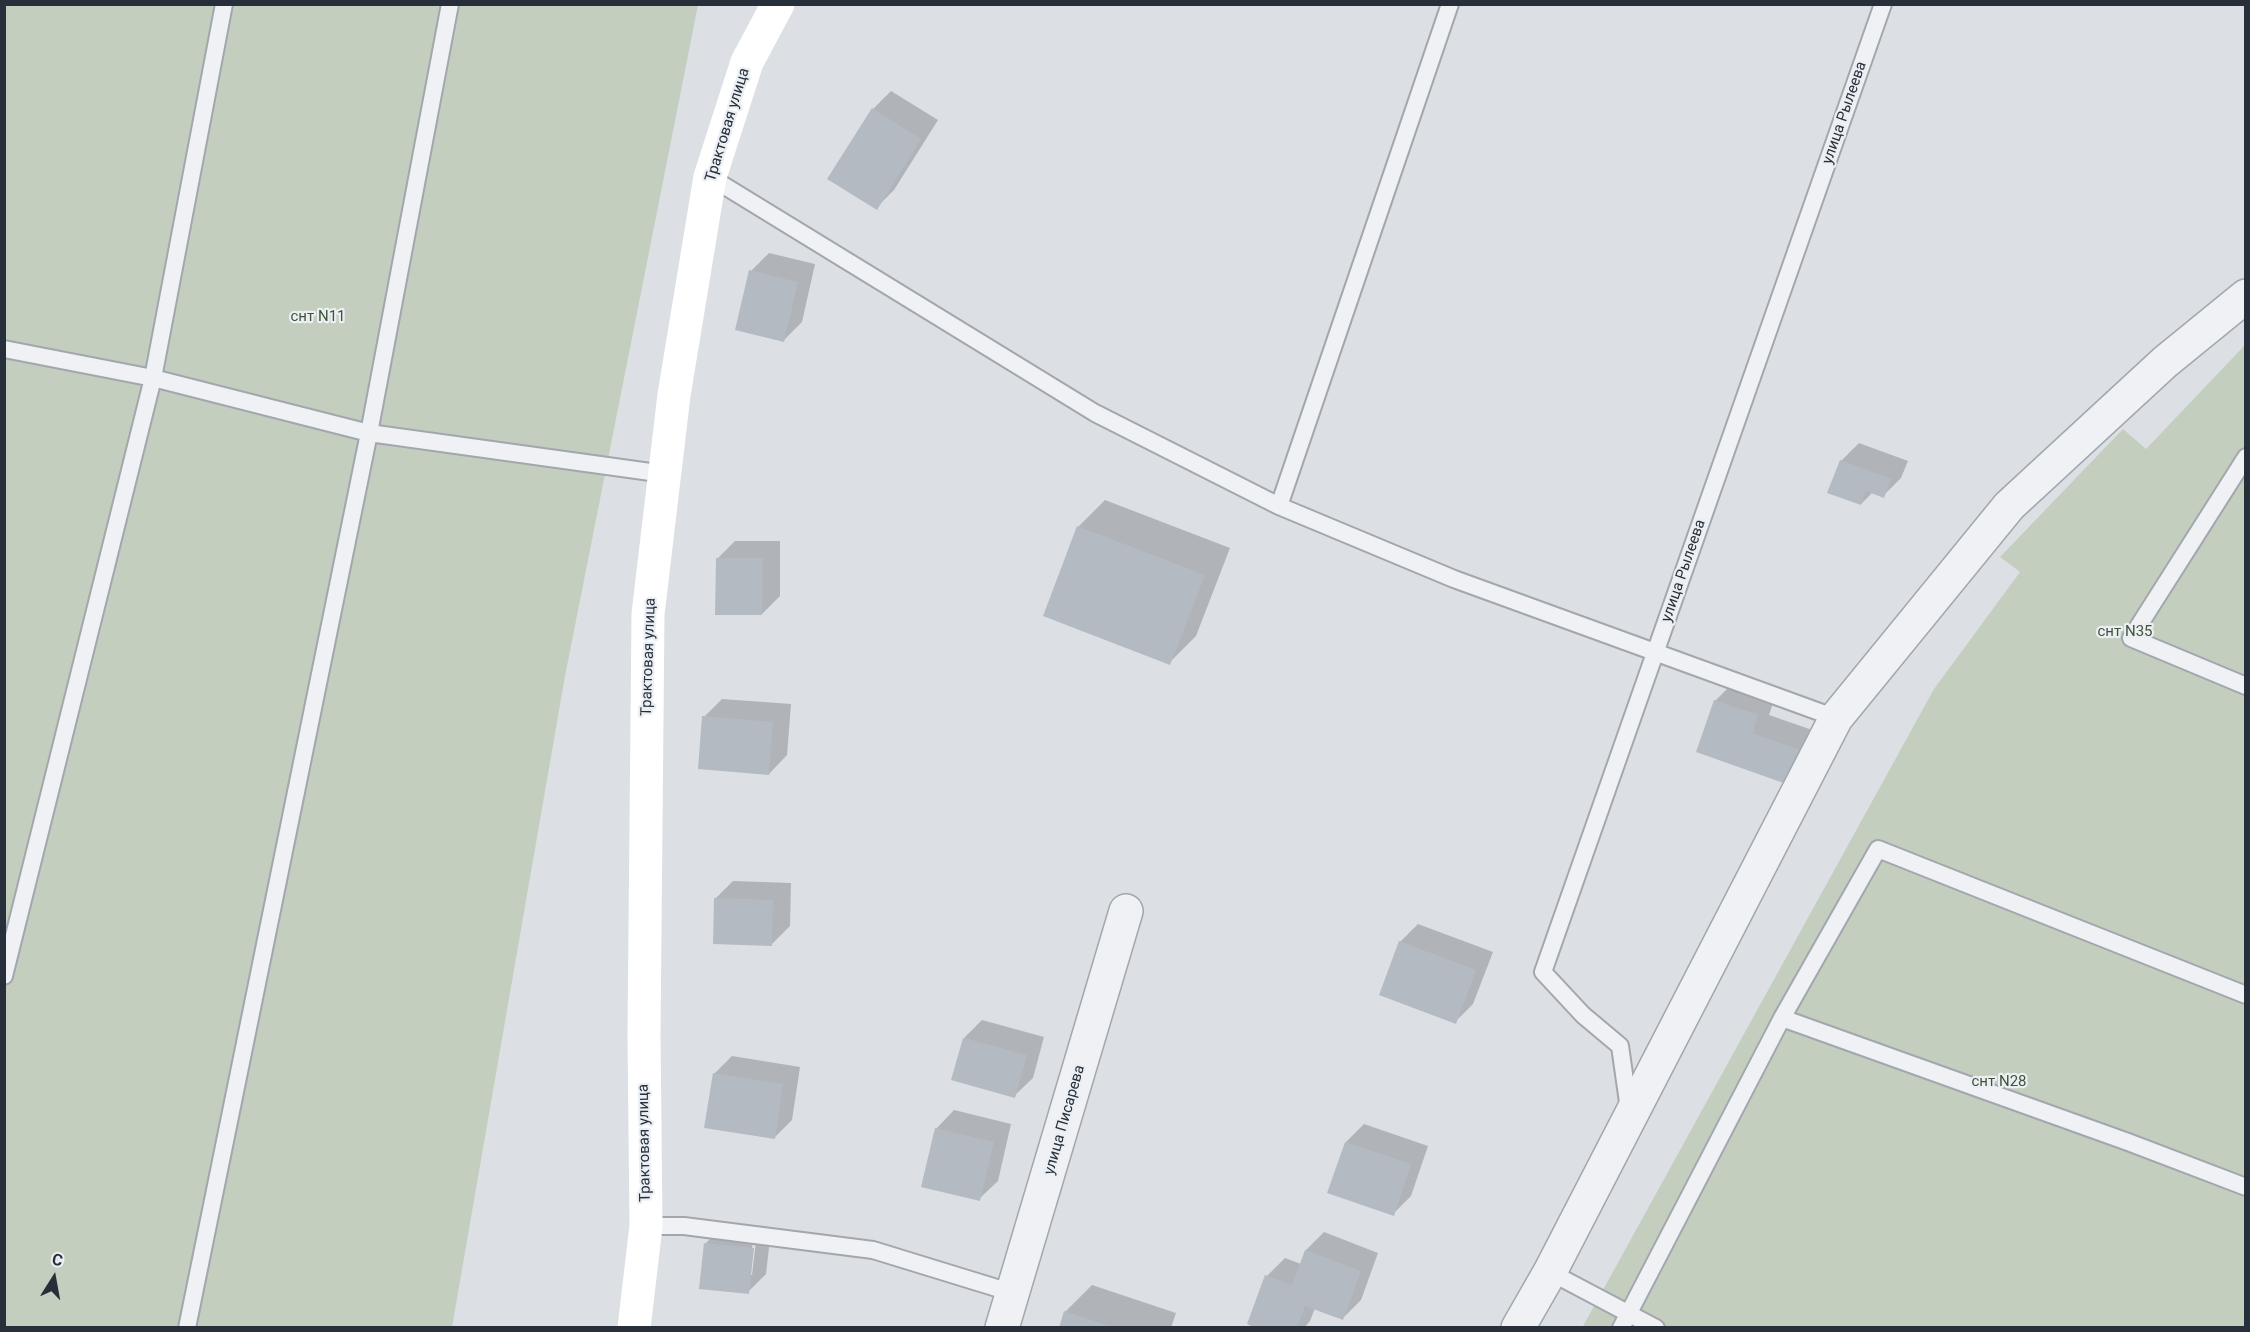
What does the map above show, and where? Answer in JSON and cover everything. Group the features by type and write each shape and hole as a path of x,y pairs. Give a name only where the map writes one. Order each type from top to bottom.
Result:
{"street":[{"name":"Трактовая улица","path":"634,1328 646,1226 644,1034 648,614 674,395 710,177 747,62 778,4"},
{"path":"1518,1328 1550,1272 1836,718 2009,506 2165,362 2246,296"},
{"name":"улица Писарева","path":"1002,1328 1126,912"}],"lane":[{"path":"4,976 153,378 224,4"},
{"path":"187,1328 369,434 450,4"},
{"path":"1279,506 1450,4"},
{"name":"улица Рылеева","path":"1630,1114 1620,1046 1583,1016 1543,972 1883,4"},
{"path":"710,177 1095,413 1279,506 1454,579 1836,718"},
{"path":"4,349 153,378 369,434 665,474"},
{"path":"2246,457 2131,638 2246,686"},
{"path":"1625,1321 1782,1018 1878,849 2246,995"},
{"path":"1782,1018 2128,1142 2246,1187"},
{"path":"646,1226 684,1226 873,1250 1013,1293"},
{"path":"1550,1272 1625,1321 1656,1328"}],"green space":[{"name":"снт N11","path":"5,5 698,5 565,676 452,1327 5,1328"},
{"name":"снт N28","path":"2245,345 2245,1327 1582,1328 1934,689 2020,572 2000,557 2123,429 2146,449"}],"building":[{"path":"872,108 921,139 877,210 827,179"},
{"path":"749,270 798,282 784,342 735,330"},
{"path":"1840,460 1891,479 1884,498 1866,491 1861,505 1827,493"},
{"path":"1077,526 1205,575 1170,665 1043,616"},
{"path":"716,558 763,558 762,615 715,615"},
{"path":"1714,700 1758,715 1752,733 1803,751 1792,786 1696,752"},
{"path":"702,716 773,722 769,775 698,769"},
{"path":"714,898 773,900 772,946 713,944"},
{"path":"1399,941 1476,970 1456,1024 1379,995"},
{"path":"963,1038 1027,1055 1015,1098 951,1080"},
{"path":"713,1073 783,1084 775,1139 704,1128"},
{"path":"935,1128 994,1142 980,1201 921,1187"},
{"path":"1345,1142 1411,1164 1394,1216 1327,1193"},
{"path":"704,1243 754,1248 749,1294 699,1289"},
{"path":"1305,1250 1361,1271 1343,1320 1305,1306 1297,1328 1256,1328 1247,1324 1265,1275 1292,1285"},
{"path":"1064,1311 1112,1327 1112,1328 1059,1328"}],"park label":[{"name":"снт N35","path":"2125,632"}]}
